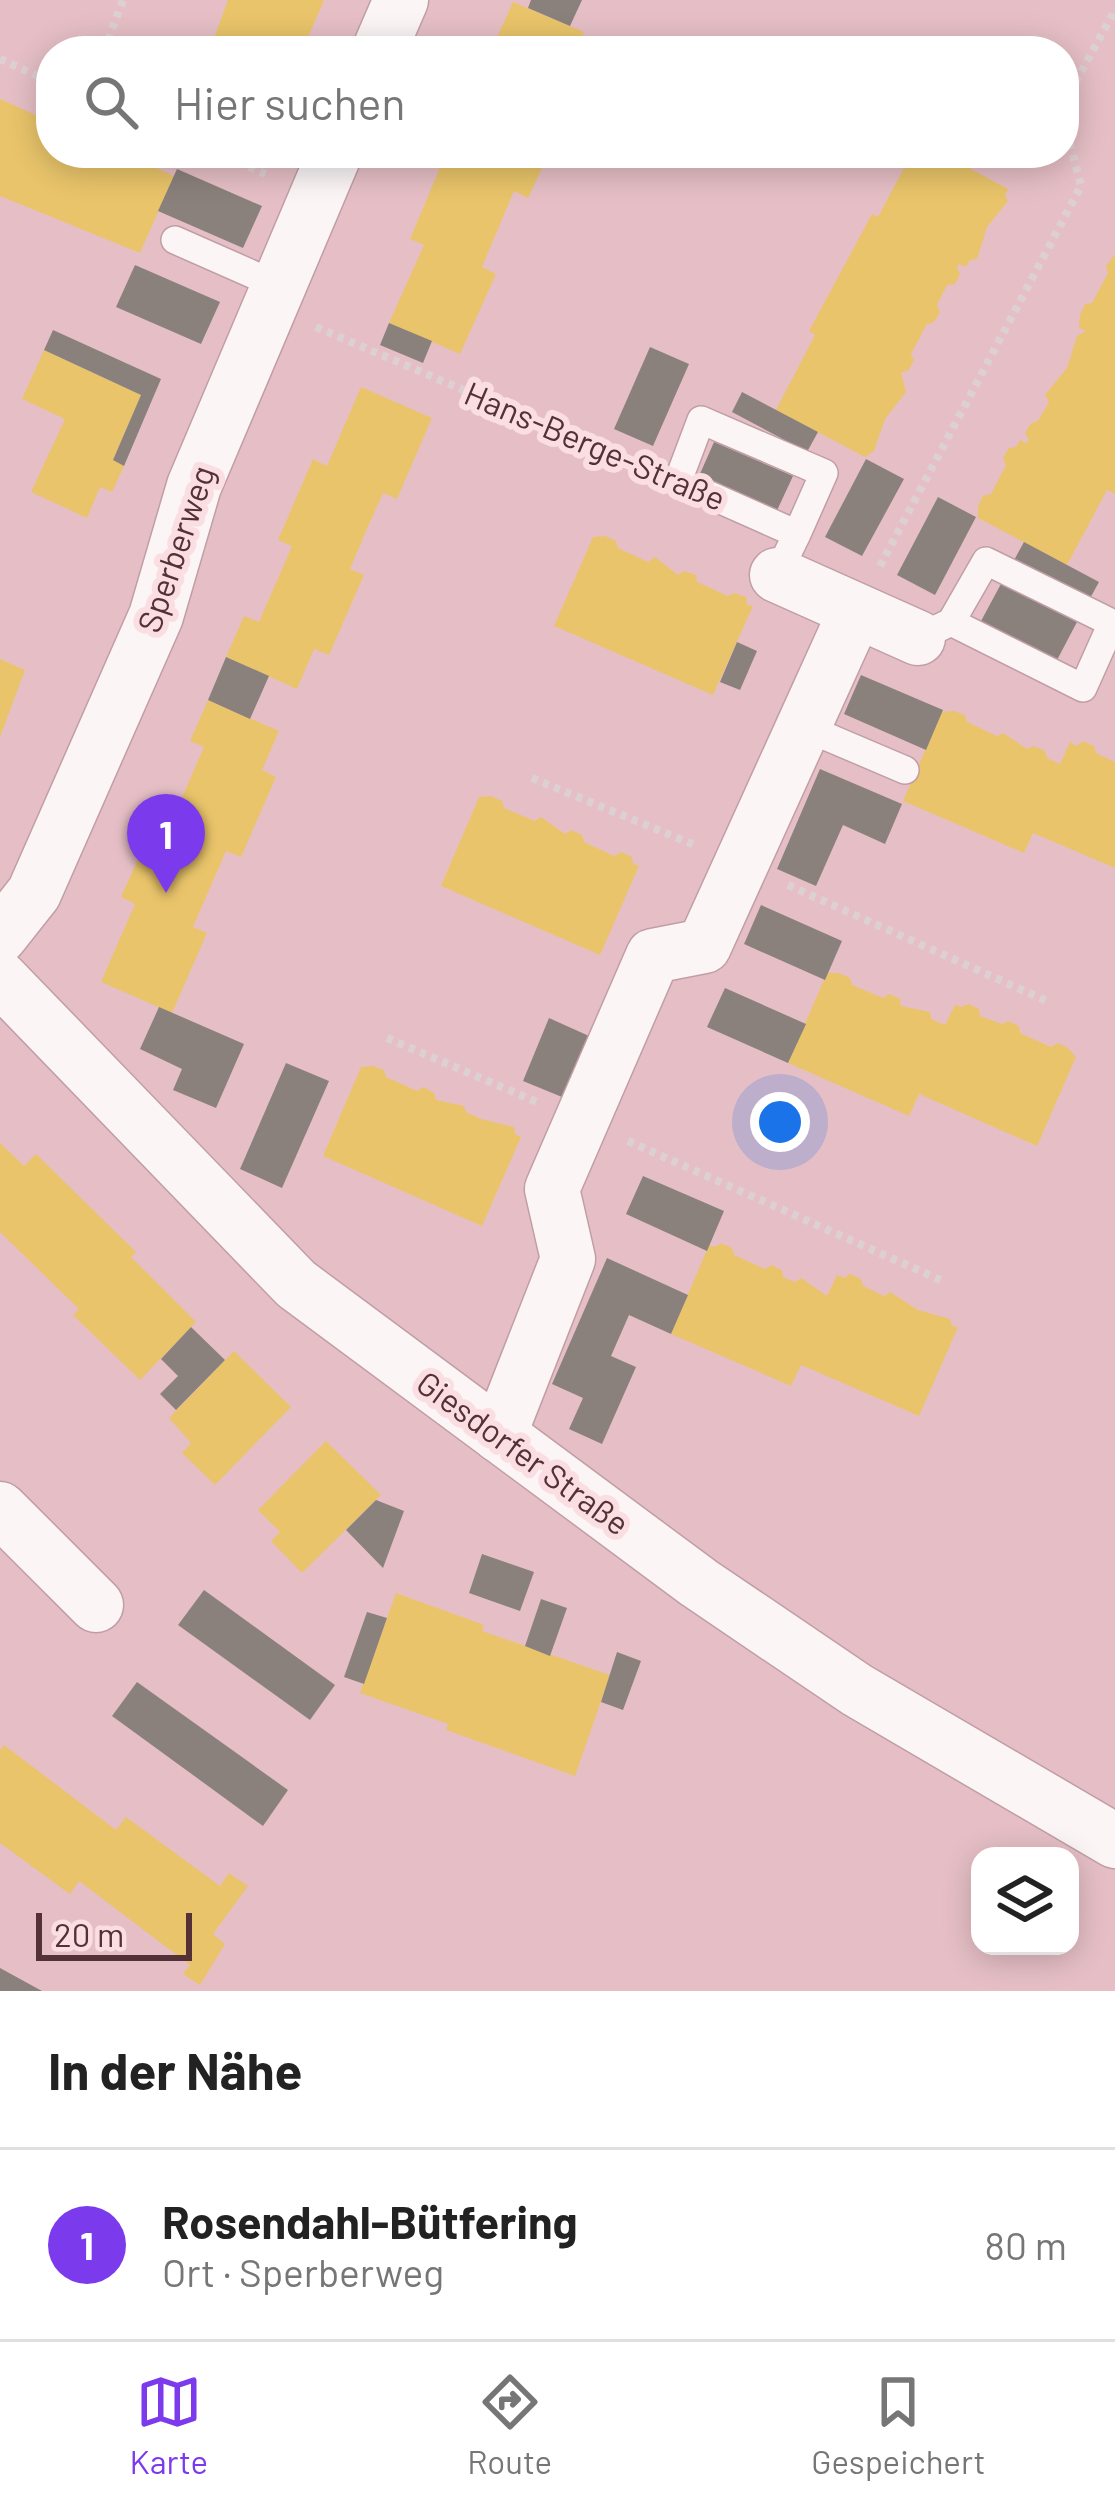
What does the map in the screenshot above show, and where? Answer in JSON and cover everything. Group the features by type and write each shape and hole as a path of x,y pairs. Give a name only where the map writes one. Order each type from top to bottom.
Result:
{"street":[{"path":"385,36 400,0"},
{"name":"Sperberweg","path":"0,936 34,893 156,616 194,487 329,168"},
{"name":"Hans-Berge-Straße","path":"787,555 855,613 934,630"},
{"path":"499,1436 568,1259 552,1189 581,1120 652,956 704,946 855,613"},
{"name":"Giesdorfer Straße","path":"0,978 296,1284 699,1583 857,1690 1115,1841"},
{"path":"0,1509 96,1605"}],"lane":[{"path":"175,239 275,297"},
{"path":"678,481 701,420 824,473 787,555"},
{"name":"Hans-Berge-Straße","path":"678,481 787,555"},
{"path":"986,561 1112,623 1083,688 934,630 986,561"},
{"path":"804,728 904,770"}],"path":[{"path":"110,36 123,0"},
{"path":"1079,76 1115,10"},
{"path":"0,59 36,75"},
{"path":"855,613 1081,186 1076,168"},
{"name":"Hans-Berge-Straße","path":"275,297 678,481"},
{"path":"387,1038 945,1282"}],"building: Wohnen":[{"path":"228,0 324,0 308,36 215,36"},
{"path":"513,2 584,32 582,36 498,36"},
{"path":"0,99 36,115 36,168 156,168 174,176 140,253 0,196"},
{"path":"440,168 542,168 528,198 514,191 482,267 496,274 460,354 389,323 424,245 410,239"},
{"path":"904,168 969,168 1008,189 1008,201 987,227 977,259 966,267 959,264 955,284 947,285 937,305 940,312 927,324 908,371 901,372 906,392 885,419 874,451 865,457 776,410 815,335 809,331 872,214 878,217"},
{"path":"1115,254 1115,494 1107,490 1067,565 978,518 978,506 983,496 991,494 1009,448 1029,440 1025,433 1049,402 1045,395 1067,368 1077,336 1086,331 1079,328 1080,315 1085,304 1092,303"},
{"path":"44,350 141,395 113,460 124,466 112,492 100,487 87,518 31,492 65,419 22,399"},
{"path":"361,387 432,418 397,499 383,493 366,531 350,569 364,575 329,655 314,649 297,689 226,657 244,616 259,622 292,546 278,540 313,459 327,466"},
{"path":"593,537 616,541 618,548 648,562 655,557 678,575 684,571 696,575 697,582 728,596 746,597 747,605 753,606 713,695 554,626"},
{"path":"0,659 25,670 0,737"},
{"path":"208,700 279,731 262,770 276,777 241,857 226,851 193,927 207,933 172,1013 101,982 135,904 121,897 157,817 171,823 204,747 190,741"},
{"path":"954,711 997,736 1003,733 1027,749 1033,746 1045,751 1047,758 1060,764 1070,742 1077,746 1083,741 1115,762 1115,868 1033,833 1024,853 903,801 942,712"},
{"path":"479,797 502,801 504,808 535,821 541,817 565,834 571,830 614,856 621,852 632,857 639,866 600,955 441,886"},
{"path":"827,973 839,973 850,978 852,985 883,998 889,994 900,999 901,1006 930,1012 931,1019 945,1025 955,1005 968,1004 979,1009 980,1016 1002,1024 1008,1021 1019,1026 1020,1033 1051,1047 1058,1043 1068,1048 1076,1057 1037,1146 919,1094 909,1116 788,1063"},
{"path":"373,1066 417,1091 423,1087 436,1100 514,1127 521,1137 482,1226 323,1156 361,1067"},
{"path":"0,1143 24,1166 36,1154 136,1252 131,1257 196,1322 140,1380 73,1315 79,1309 0,1232"},
{"path":"709,1245 732,1248 734,1255 765,1269 771,1265 795,1282 801,1278 827,1296 837,1275 850,1274 884,1296 890,1292 918,1310 950,1319 958,1327 919,1416 801,1365 791,1386 671,1334"},
{"path":"234,1351 291,1407 215,1485 182,1453 191,1443 169,1418"},
{"path":"326,1441 381,1495 302,1573 271,1541 280,1532 258,1510"},
{"path":"396,1593 484,1625 482,1631 610,1675 575,1776 360,1693"},
{"path":"4,1745 116,1830 126,1817 220,1886 229,1873 248,1886 213,1934 225,1944 200,1985 183,1974 190,1965 79,1881 70,1894 0,1843 0,1750"}],"building: Industrie":[{"path":"531,0 582,0 570,26 528,8"},
{"path":"177,169 262,206 243,248 158,211"},
{"path":"135,265 220,302 201,344 116,307"},
{"path":"389,323 432,341 423,363 380,345"},
{"path":"53,330 161,379 124,466 113,460 141,395 44,350"},
{"path":"650,347 689,364 653,446 614,429"},
{"path":"742,392 818,432 807,452 732,412"},
{"path":"714,442 793,476 774,517 696,483"},
{"path":"866,459 904,479 862,556 825,537"},
{"path":"938,497 976,517 935,595 897,575"},
{"path":"1024,542 1099,582 1088,602 1013,562"},
{"path":"1002,582 1077,622 1056,662 981,621"},
{"path":"737,642 757,651 740,690 720,682"},
{"path":"226,657 269,676 250,719 208,700"},
{"path":"861,675 943,710 926,750 844,714"},
{"path":"820,769 902,804 885,844 843,825 816,886 777,869"},
{"path":"761,905 842,941 825,980 744,944"},
{"path":"725,988 806,1024 788,1063 707,1027"},
{"path":"159,1007 244,1044 216,1108 173,1090 182,1069 140,1049"},
{"path":"549,1018 589,1036 562,1097 523,1081"},
{"path":"286,1063 329,1081 282,1188 240,1169"},
{"path":"643,1176 724,1211 707,1251 626,1214"},
{"path":"607,1258 688,1295 671,1334 629,1315 611,1356 636,1367 602,1444 569,1429 583,1398 552,1384"},
{"path":"191,1327 225,1360 176,1410 160,1394 178,1376 161,1359"},
{"path":"376,1500 404,1511 383,1568 346,1530"},
{"path":"482,1554 534,1572 520,1611 469,1593"},
{"path":"204,1590 335,1685 310,1720 178,1625"},
{"path":"541,1599 567,1608 550,1656 525,1646"},
{"path":"367,1612 387,1618 364,1684 344,1677"},
{"path":"617,1652 641,1661 623,1710 601,1702"},
{"path":"137,1682 288,1790 263,1826 112,1716"},
{"path":"0,1968 42,1991 0,1991"}],"place":[{"name":"Rosendahl-Bütfering","path":"166,893"}]}
